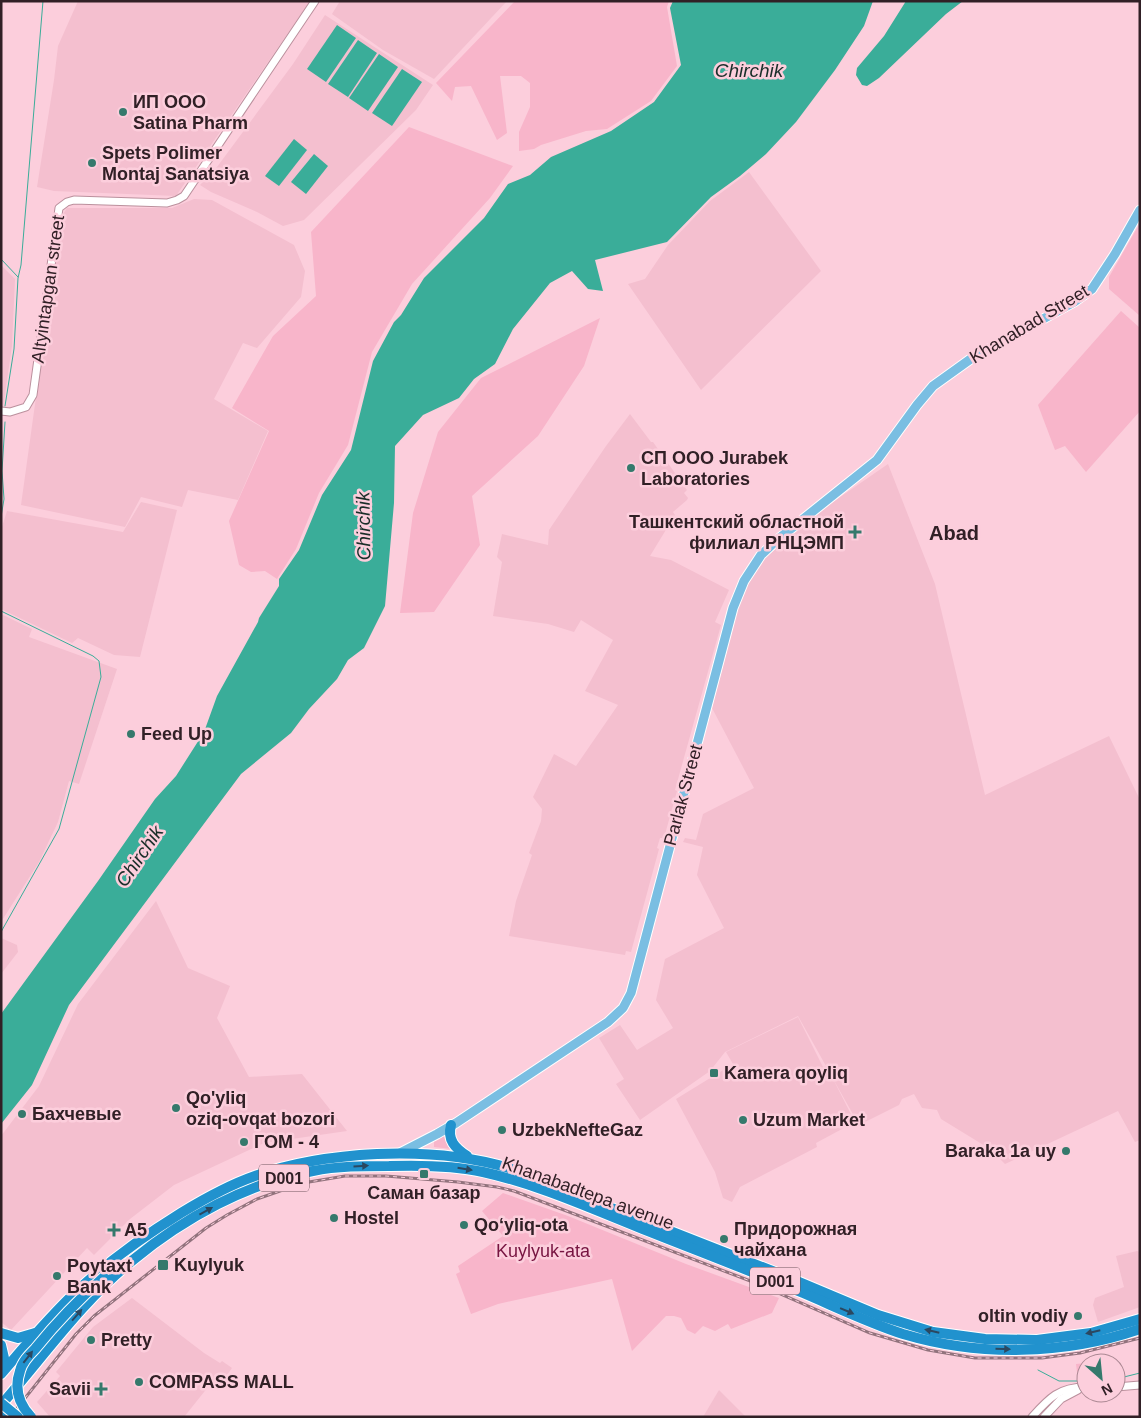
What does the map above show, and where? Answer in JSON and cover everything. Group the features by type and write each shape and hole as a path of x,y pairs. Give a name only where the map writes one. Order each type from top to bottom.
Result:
{"highway":[{"path":"452,1125 450,1136 452,1143 470,1158"},
{"name":"Khanabadtepa avenue","path":"1,1372 76,1291 127,1249 167,1222 216,1193 253,1176 293,1165 347,1156 399,1154 426,1154 470,1158 512,1169 705,1249 880,1326 906,1334 945,1343 992,1349 1036,1349 1084,1344 1140,1329"},
{"name":"Khanabadtepa avenue","path":"1,1404 7,1394 101,1289 130,1261 164,1236 224,1201 256,1187 290,1176 329,1169 417,1165 464,1169 516,1181 705,1249 892,1320 933,1332 1002,1340 1046,1340 1091,1333 1140,1319"},
{"path":"31,1417 23,1406 18,1394 18,1379 22,1365 58,1321 104,1277 126,1259 164,1236"},
{"path":"1,1333 12,1337 21,1337 33,1333 43,1325"},
{"path":"1,1372 2,1350"},
{"path":"1,1404 18,1417"},
{"path":"1,1411 8,1417"}],"main road":[{"name":"Khanabad Street","path":"903,426 928,391 954,370 1002,341 1074,302 1092,289 1140,210"},
{"name":"Parlak Street","path":"399,1154 452,1125 608,1022 625,1005 631,994 733,608 744,580 756,561 771,545 878,460 903,426"},
{"path":"417,1165 426,1154 437,1134"}],"street":[{"name":"Altyintapgan street","path":"1,411 10,412 26,407 33,395 59,208 67,202 74,200 167,203 184,196 315,1"},
{"path":"1126,1386 1140,1385"},
{"path":"1032,1417 1056,1393 1076,1388"},
{"path":"1044,1417 1064,1397 1076,1391"}],"shaded area":[{"path":"78,1 310,1 176,196 54,191 37,187 58,46"},
{"path":"340,1 507,1 434,79 383,50 332,14"},
{"path":"325,15 433,85 416,110 304,220 283,226 200,185 217,167 293,64"},
{"path":"749,172 821,271 701,390 628,284 645,279 668,245 710,201"},
{"path":"194,199 212,200 294,245 305,271 301,297 257,348 243,343 214,399 268,431 238,500 188,490 182,507 141,497 125,527 21,505 61,217 67,208 172,208"},
{"path":"1,265 15,279 12,346 3,408 1,408"},
{"path":"630,414 651,442 653,442 687,490 684,493 688,498 687,500 673,512 675,515 650,556 671,560 729,590 715,622 721,625 675,790 677,791 664,838 660,838 657,848 659,849 631,952 626,951 625,955 509,936 516,901 532,855 529,853 541,821 542,809 533,797 554,754 576,766 618,705 585,691 613,640 581,620 574,632 548,624 493,616 502,562 497,557 502,534 548,545 549,530"},
{"path":"888,464 935,584 985,795 1109,736 1140,800 1140,1140 1135,1142 1118,1111 1005,1164 990,1149 941,1119 937,1110 922,1108 914,1094 902,1099 899,1105 859,1125 832,1077 855,1122 816,1143 817,1147 740,1187 732,1202 723,1198 715,1172 676,1099 733,1064 726,1052 798,1017 823,1067 826,1066 798,1016 725,1052 710,1071 640,1120 616,1084 624,1079 599,1038 620,1025 637,1050 673,1028 656,1000 665,959 724,928 697,875 703,847 683,842 685,838 696,840 703,814 754,788 712,708 742,593 767,555 778,543 812,521 820,511"},
{"path":"141,502 177,510 140,657 114,655 78,638 72,643 1,609 1,530 7,511 123,532"},
{"path":"1,614 32,629 29,637 117,669 79,784 69,781 58,822 39,862 1,922"},
{"name":"Qo'yliq oziq-ovqat bozori","path":"156,901 188,968 230,986 217,1018 249,1077 302,1074 347,1131 264,1143 174,1185 130,1219 94,1255 87,1248 11,1330 1,1322 1,1136 39,1086 78,1004"},
{"path":"1,938 17,945 18,952 1,974"},
{"path":"1140,1252 1140,1307 1098,1322 1093,1305 1095,1298 1124,1287 1116,1256"},
{"path":"132,1298 204,1353 232,1368 227,1375 208,1387 184,1417 50,1417 37,1402 60,1376 56,1372 93,1327"},
{"path":"719,1390 746,1417 703,1417"}],"green space":[{"path":"515,1 669,1 667,7 677,66 651,101 607,129 586,131 534,149 519,151 519,132 530,107 530,83 521,76 500,76 507,133 497,140 471,86 455,87 452,101 436,83"},
{"path":"409,127 513,166 490,198 412,284 372,352 348,445 319,493 296,549 277,579 265,571 251,572 239,565 229,521 269,431 232,408 273,336 316,296 311,232"},
{"path":"1140,223 1140,316 1109,289 1109,277"},
{"path":"1121,311 1140,328 1140,411 1086,472 1065,446 1055,450 1038,405"},
{"path":"600,318 584,366 538,436 472,496 480,545 434,612 400,613 413,513 438,432 481,378"},
{"path":"446,1133 446,1141 452,1149 434,1147 434,1141"},
{"name":"Kuylyuk-ata","path":"503,1193 568,1216 686,1264 779,1298 772,1313 731,1329 728,1324 715,1331 703,1326 695,1334 687,1330 681,1318 666,1316 632,1351 612,1279 498,1304 471,1314 456,1274 460,1272 458,1266 503,1236 482,1211"}],"water":[{"name":"Chirchik","path":"673,1 873,1 864,26 835,70 796,122 766,154 711,197 667,242 595,260 603,291 588,289 572,271 550,283 513,329 495,364 474,379 459,398 423,415 395,446 394,503 385,606 364,648 348,660 337,679 309,709 291,733 241,774 69,1005 32,1085 1,1124 1,1014 155,799 176,776 204,732 217,696 259,618 279,586 279,579 299,550 322,495 351,450 373,361 394,322 401,315 424,278 484,218 508,184 530,175 551,157 611,131 654,102 681,65 670,8"},
{"path":"906,1 963,1 946,14 879,78 867,86 862,85 856,75 857,68 884,36"},
{"path":"337,25 356,38 326,82 307,69"},
{"path":"358,40 377,53 348,97 328,84"},
{"path":"379,54 398,67 368,111 349,98"},
{"path":"402,69 422,82 392,126 372,113"},
{"path":"294,139 307,150 279,186 265,176"},
{"path":"314,154 328,166 306,194 291,182"}],"waterway":[{"path":"5,406 14,349 18,278 21,265 43,1"},
{"path":"1,259 18,277"},
{"path":"1,517 4,499 2,471 5,422"},
{"path":"1,611 93,656 99,661 101,677 59,829 1,932"},
{"path":"1038,1370 1059,1381 1076,1381"},
{"path":"1126,1376 1140,1373"}],"railway":[{"path":"10,1417 76,1334 94,1316 206,1228 257,1199 303,1183 345,1176 386,1176 458,1182 514,1191 753,1282 870,1333 928,1350 975,1358 1042,1358 1080,1353 1140,1338"}],"place":[{"name":"ИП ООО Satina Pharm","path":"123,112"},
{"name":"Spets Polimer Montaj Sanatsiya","path":"92,163"},
{"name":"СП ООО Jurabek Laboratories","path":"631,468"},
{"name":"Ташкентский областной филиал РНЦЭМП","path":"855,532"},
{"name":"Feed Up","path":"131,734"},
{"name":"Kamera qoyliq","path":"714,1073"},
{"name":"Qo'yliq oziq-ovqat bozori","path":"176,1108"},
{"name":"Бахчевые","path":"22,1114"},
{"name":"Uzum Market","path":"743,1120"},
{"name":"UzbekNefteGaz","path":"502,1130"},
{"name":"ГОМ - 4","path":"244,1142"},
{"name":"Baraka 1a uy","path":"1066,1151"},
{"name":"Саман базар","path":"424,1174"},
{"name":"Hostel","path":"334,1218"},
{"name":"Qo‘yliq-ota","path":"464,1225"},
{"name":"A5","path":"114,1230"},
{"name":"Придорожная чайхана","path":"724,1239"},
{"name":"Kuylyuk","path":"163,1265"},
{"name":"Poytaxt Bank","path":"57,1276"},
{"name":"oltin vodiy","path":"1078,1316"},
{"name":"Pretty","path":"91,1340"},
{"name":"COMPASS MALL","path":"139,1382"},
{"name":"Savii","path":"101,1389"}],"district":[{"name":"Abad","path":"954,533"}]}
